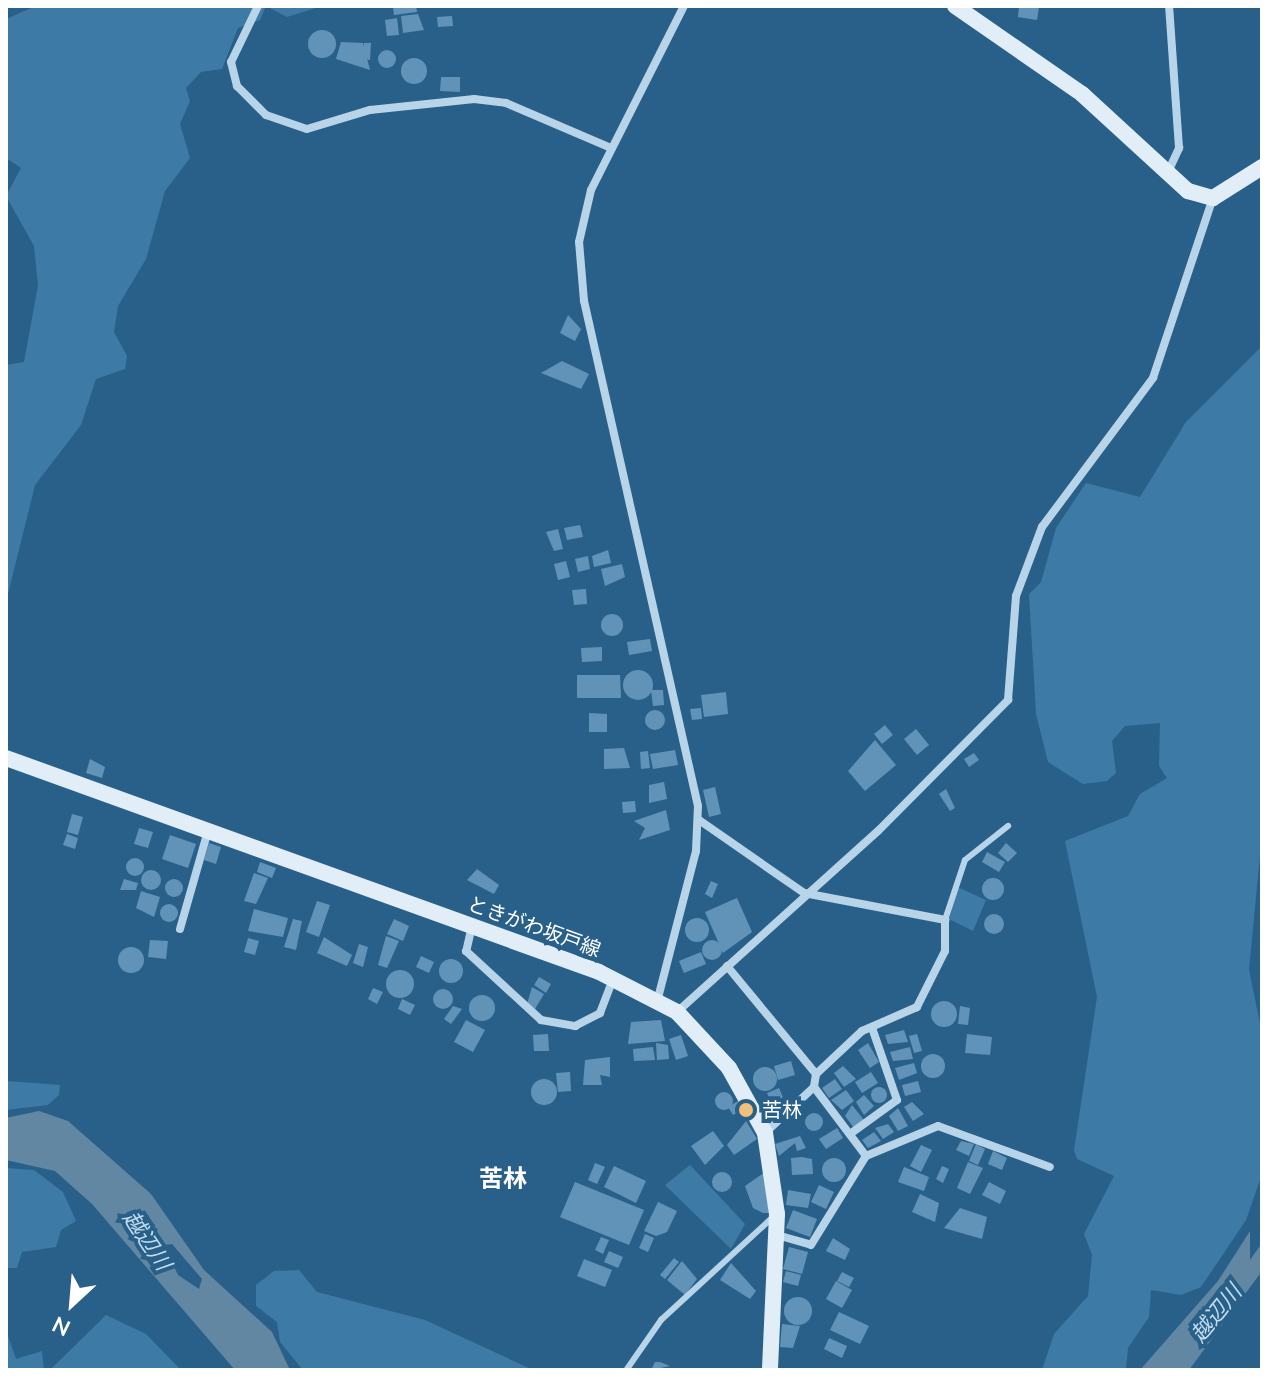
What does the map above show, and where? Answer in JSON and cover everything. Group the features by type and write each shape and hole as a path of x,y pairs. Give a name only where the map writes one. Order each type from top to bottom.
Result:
{"main road":[{"path":"955,6 1082,94 1166,175 1213,198 1262,167"},
{"name":"ときがわ坂戸線","path":"6,758 614,978 658,998 677,1012 729,1068 765,1133 777,1214 770,1370"}],"street":[{"path":"258,6 231,62 237,86 266,115 307,129 370,110 474,99 506,103 611,148"},
{"path":"658,998 699,820 581,280 587,202 611,148 684,6"},
{"path":"1166,175 1179,148 1169,6"},
{"path":"677,1012 1008,700 1016,596 1042,527 1153,378 1213,198"},
{"path":"699,820 804,893 945,920 945,951 917,1007 872,1028 816,1074 814,1087 765,1133"},
{"path":"180,929 208,831"},
{"path":"472,926 466,951 541,1020 575,1026 600,1013 614,978"},
{"path":"727,966 816,1074"},
{"path":"850,1134 897,1100 872,1028"},
{"path":"814,1087 866,1156"},
{"path":"777,1235 811,1245 866,1156 938,1126 1050,1167"}],"lane":[{"path":"945,920 965,860 1008,826"},
{"path":"627,1369 661,1320 777,1214"}],"shaded area":[{"path":"36,6 266,6 260,20 238,28 222,69 201,72 186,88 190,101 180,124 190,158 165,191 146,259 118,306 114,332 127,356 125,369 96,379 81,425 35,485 6,602 6,365 24,362 38,285 34,246 6,196 21,168 6,158 6,19"},
{"path":"266,6 322,6 287,17"},
{"path":"1262,346 1262,834 1249,970 1262,1033 1262,1174 1246,1220 1201,1287 1181,1295 1151,1290 1149,1317 1128,1348 1126,1370 1042,1370 1054,1334 1088,1296 1092,1255 1084,1234 1114,1176 1077,1159 1074,1150 1097,997 1065,841 1128,816 1140,794 1167,778 1159,766 1160,723 1125,726 1112,741 1116,773 1107,781 1083,784 1048,762 1036,714 1029,594 1041,582 1056,528 1086,483 1140,497 1186,422"},
{"path":"955,886 986,900 973,931 949,919"},
{"path":"6,1081 60,1085 59,1095 48,1105 6,1110"},
{"path":"690,1165 745,1224 731,1249 665,1185"},
{"path":"6,1168 34,1170 63,1192 76,1221 61,1230 56,1247 22,1252 17,1268 6,1268"},
{"path":"299,1270 317,1292 425,1320 533,1370 303,1370 280,1342 277,1322 256,1306 256,1285 274,1271"},
{"path":"106,1315 146,1334 181,1370 50,1370"},
{"path":"6,1330 16,1359 42,1351 44,1370 6,1370"}],"water":[{"name":"越辺川","path":"39,1111 68,1121 151,1194 204,1270 272,1332 290,1370 235,1370 92,1204 55,1171 6,1160 6,1118","holes":["172,1244 202,1279 199,1289 178,1275 164,1245"]},
{"name":"越辺川","path":"1250,1231 1250,1260 1262,1243 1262,1271 1189,1370 1140,1370 1218,1281"}],"building":[{"path":"416,6 417,12 394,15 393,7"},
{"path":"1019,6 1039,7 1037,20 1018,17"},
{"path":"418,14 424,30 403,33 401,16"},
{"path":"452,16 453,26 438,27 437,17"},
{"path":"397,18 399,35 387,36 385,20"},
{"path":"322,30 332,34 336,44 332,54 322,58 312,54 308,44 312,34"},
{"path":"341,42 363,43 370,70 336,59"},
{"path":"364,43 371,43 370,60 363,59"},
{"path":"383,50 391,50 396,59 394,66 383,68 378,63 378,55"},
{"path":"414,58 423,62 427,71 423,80 414,84 405,80 401,71 405,62"},
{"path":"441,77 460,77 460,92 440,91"},
{"path":"568,315 581,329 575,341 560,333"},
{"path":"562,361 589,374 581,389 541,373"},
{"path":"580,525 583,537 567,540 564,528"},
{"path":"558,529 563,549 554,551 546,532"},
{"path":"608,550 611,563 594,567 592,556"},
{"path":"588,556 590,569 578,572 575,559"},
{"path":"566,561 570,577 558,580 554,564"},
{"path":"622,564 625,577 605,586 601,569"},
{"path":"586,589 587,604 574,605 572,590"},
{"path":"608,614 616,614 623,625 616,636 608,636 601,629 601,621"},
{"path":"650,639 652,651 629,655 627,642"},
{"path":"602,647 602,661 582,662 581,648"},
{"path":"638,670 649,674 653,685 649,696 638,700 627,696 623,685 627,674"},
{"path":"577,675 620,675 621,698 577,698"},
{"path":"651,690 663,690 664,705 653,706"},
{"path":"726,692 728,714 704,717 701,695"},
{"path":"701,708 702,719 692,720 690,709"},
{"path":"655,710 662,713 665,720 662,727 655,730 648,727 645,720 648,713"},
{"path":"589,713 607,714 607,732 589,732"},
{"path":"885,725 893,735 882,744 874,734"},
{"path":"916,729 929,745 917,755 904,739"},
{"path":"875,740 896,765 865,791 848,771"},
{"path":"624,748 630,768 604,769 604,749"},
{"path":"675,750 678,765 653,769 650,754"},
{"path":"648,751 650,768 641,769 640,752"},
{"path":"974,753 979,760 969,767 964,759"},
{"path":"90,759 105,767 102,778 86,773"},
{"path":"664,782 667,799 649,803 649,785"},
{"path":"715,787 721,814 709,817 703,790"},
{"path":"946,789 955,808 950,811 939,794"},
{"path":"635,801 636,812 623,813 622,802"},
{"path":"666,810 670,830 639,840 645,828 634,821"},
{"path":"72,814 83,817 78,835 67,832"},
{"path":"139,828 153,832 148,848 134,844"},
{"path":"67,834 78,838 75,849 63,845"},
{"path":"170,835 196,844 188,868 162,859"},
{"path":"209,843 221,847 216,864 204,860"},
{"path":"1006,843 1017,853 1008,862 998,853"},
{"path":"987,852 1005,862 999,872 982,862"},
{"path":"135,858 144,867 135,876 126,867"},
{"path":"260,862 276,868 272,878 257,872"},
{"path":"477,869 499,885 494,894 467,880"},
{"path":"151,870 158,873 161,880 158,887 151,890 144,887 141,880 144,873"},
{"path":"254,873 268,878 256,904 244,901"},
{"path":"993,878 1001,881 1004,889 1001,897 993,900 985,897 982,889 985,881"},
{"path":"124,879 138,883 136,890 120,890"},
{"path":"174,879 183,888 174,897 165,888"},
{"path":"711,881 718,884 712,898 705,894"},
{"path":"141,891 160,897 154,917 136,908"},
{"path":"737,898 752,932 723,953 705,912"},
{"path":"317,901 330,905 319,937 306,932"},
{"path":"169,904 178,913 169,922 160,913"},
{"path":"254,909 288,918 283,937 248,931"},
{"path":"994,914 1001,917 1004,924 1001,931 994,934 987,931 984,924 987,917"},
{"path":"697,918 706,921 709,930 706,939 697,942 688,939 685,930 688,921"},
{"path":"293,919 302,921 296,950 284,947"},
{"path":"394,919 409,926 403,941 387,934"},
{"path":"386,936 399,941 387,968 378,965"},
{"path":"324,937 352,955 347,966 317,953"},
{"path":"248,938 259,941 255,955 244,952"},
{"path":"150,940 168,941 166,959 148,957"},
{"path":"712,940 719,943 722,950 719,957 712,960 705,957 702,950 705,943"},
{"path":"359,944 368,947 363,967 353,963"},
{"path":"131,947 140,951 144,960 140,969 131,973 122,969 118,960 122,951"},
{"path":"701,952 706,964 684,973 679,961"},
{"path":"421,956 434,962 429,973 416,967"},
{"path":"451,959 460,962 463,971 460,980 451,983 442,980 439,971 442,962"},
{"path":"400,970 410,974 414,984 410,994 400,998 390,994 386,984 390,974"},
{"path":"539,977 551,984 546,993 534,985"},
{"path":"532,987 544,994 535,1009 527,1004"},
{"path":"373,988 383,992 377,1004 368,999"},
{"path":"443,989 450,992 453,999 450,1006 443,1009 436,1006 433,999 436,992"},
{"path":"482,995 491,999 495,1008 491,1017 482,1021 473,1017 469,1008 473,999"},
{"path":"402,999 415,1005 410,1015 398,1009"},
{"path":"944,1001 954,1004 957,1014 954,1024 944,1027 934,1024 931,1014 934,1004"},
{"path":"453,1006 462,1009 451,1024 444,1019"},
{"path":"960,1006 970,1008 968,1025 958,1024"},
{"path":"466,1020 485,1030 473,1052 454,1042"},
{"path":"661,1020 665,1041 628,1044 631,1022"},
{"path":"904,1030 908,1042 888,1044 885,1035"},
{"path":"548,1034 549,1051 534,1051 533,1035"},
{"path":"917,1034 922,1051 914,1053 909,1036"},
{"path":"967,1034 992,1037 990,1055 965,1053"},
{"path":"681,1035 688,1056 676,1060 669,1039"},
{"path":"656,1043 668,1045 669,1059 657,1060"},
{"path":"868,1043 879,1062 870,1068 858,1050"},
{"path":"653,1047 655,1060 634,1061 633,1049"},
{"path":"910,1047 913,1059 893,1061 890,1052"},
{"path":"933,1054 944,1061 945,1066 938,1077 933,1078 922,1071 921,1066 928,1055"},
{"path":"610,1057 610,1077 600,1075 602,1085 583,1085 585,1060"},
{"path":"791,1061 795,1075 778,1080 774,1066"},
{"path":"914,1063 917,1073 899,1080 895,1068"},
{"path":"843,1066 856,1079 844,1087 834,1073"},
{"path":"765,1067 774,1070 777,1079 774,1088 765,1091 756,1088 753,1079 756,1070"},
{"path":"570,1072 571,1091 558,1092 556,1073"},
{"path":"871,1072 878,1083 862,1093 855,1082"},
{"path":"544,1079 553,1083 557,1092 553,1101 544,1105 535,1101 531,1092 535,1083"},
{"path":"835,1079 842,1089 829,1098 822,1088"},
{"path":"918,1081 921,1092 905,1096 902,1085"},
{"path":"876,1087 882,1087 887,1095 885,1101 876,1103 871,1098 871,1092"},
{"path":"779,1088 784,1100 772,1105 767,1093"},
{"path":"846,1090 854,1101 842,1110 831,1100"},
{"path":"724,1092 733,1101 724,1110 715,1101"},
{"path":"864,1095 874,1106 864,1115 856,1102"},
{"path":"738,1101 743,1109 733,1115 728,1107"},
{"path":"912,1102 924,1114 913,1121 904,1107"},
{"path":"852,1105 864,1120 854,1128 845,1116"},
{"path":"898,1108 908,1126 898,1131 889,1116"},
{"path":"814,1113 823,1122 814,1131 805,1122"},
{"path":"746,1121 757,1139 734,1155 727,1145"},
{"path":"888,1124 894,1132 883,1139 875,1128"},
{"path":"837,1128 843,1138 826,1149 819,1139"},
{"path":"713,1131 724,1146 705,1165 691,1146"},
{"path":"874,1132 881,1141 868,1148 862,1140"},
{"path":"800,1136 806,1148 797,1151 795,1143 779,1156 775,1144"},
{"path":"961,1141 974,1144 969,1156 956,1150"},
{"path":"976,1144 985,1149 978,1165 969,1161"},
{"path":"921,1145 932,1150 921,1172 910,1166"},
{"path":"993,1151 1007,1158 1002,1170 988,1164"},
{"path":"791,1158 812,1159 813,1174 792,1175"},
{"path":"834,1158 842,1162 846,1170 842,1178 834,1182 826,1178 822,1170 826,1162"},
{"path":"968,1162 983,1168 970,1194 957,1188"},
{"path":"595,1163 605,1167 597,1184 588,1180"},
{"path":"614,1166 646,1181 636,1203 604,1187"},
{"path":"942,1166 949,1169 943,1183 936,1179"},
{"path":"904,1167 929,1177 924,1191 898,1182"},
{"path":"718,1172 726,1172 732,1182 726,1192 718,1192 712,1186 712,1178"},
{"path":"765,1172 769,1213 753,1208 745,1186"},
{"path":"575,1182 644,1210 629,1245 560,1217"},
{"path":"989,1182 1006,1191 1000,1204 982,1195"},
{"path":"819,1185 834,1192 826,1209 811,1202"},
{"path":"788,1190 811,1194 808,1208 786,1205"},
{"path":"920,1194 939,1203 935,1222 912,1212"},
{"path":"658,1202 677,1211 667,1232 656,1236 644,1231"},
{"path":"960,1208 987,1217 982,1239 944,1228"},
{"path":"793,1210 817,1219 810,1237 786,1228"},
{"path":"645,1234 654,1238 648,1252 639,1248"},
{"path":"601,1237 609,1240 603,1254 595,1250"},
{"path":"833,1238 850,1249 845,1260 826,1251"},
{"path":"789,1247 808,1252 802,1274 783,1269"},
{"path":"609,1251 623,1257 618,1268 604,1262"},
{"path":"674,1258 679,1262 665,1279 660,1275"},
{"path":"584,1259 612,1270 605,1287 577,1276"},
{"path":"682,1261 697,1279 685,1295 667,1280"},
{"path":"731,1263 756,1291 750,1299 720,1280"},
{"path":"786,1271 801,1275 798,1286 783,1282"},
{"path":"842,1272 854,1278 849,1287 837,1281"},
{"path":"836,1281 852,1290 842,1308 826,1299"},
{"path":"798,1297 808,1301 812,1311 808,1321 798,1325 788,1321 784,1311 788,1301"},
{"path":"839,1312 869,1326 860,1344 830,1330"},
{"path":"782,1324 800,1326 793,1348 780,1347"},
{"path":"829,1338 847,1346 842,1358 824,1349"},
{"path":"655,1362 660,1362 670,1366 651,1370"}],"place":[{"name":"苦林","path":"746,1110"}],"district":[{"name":"苦林","path":"503,1180"}]}
